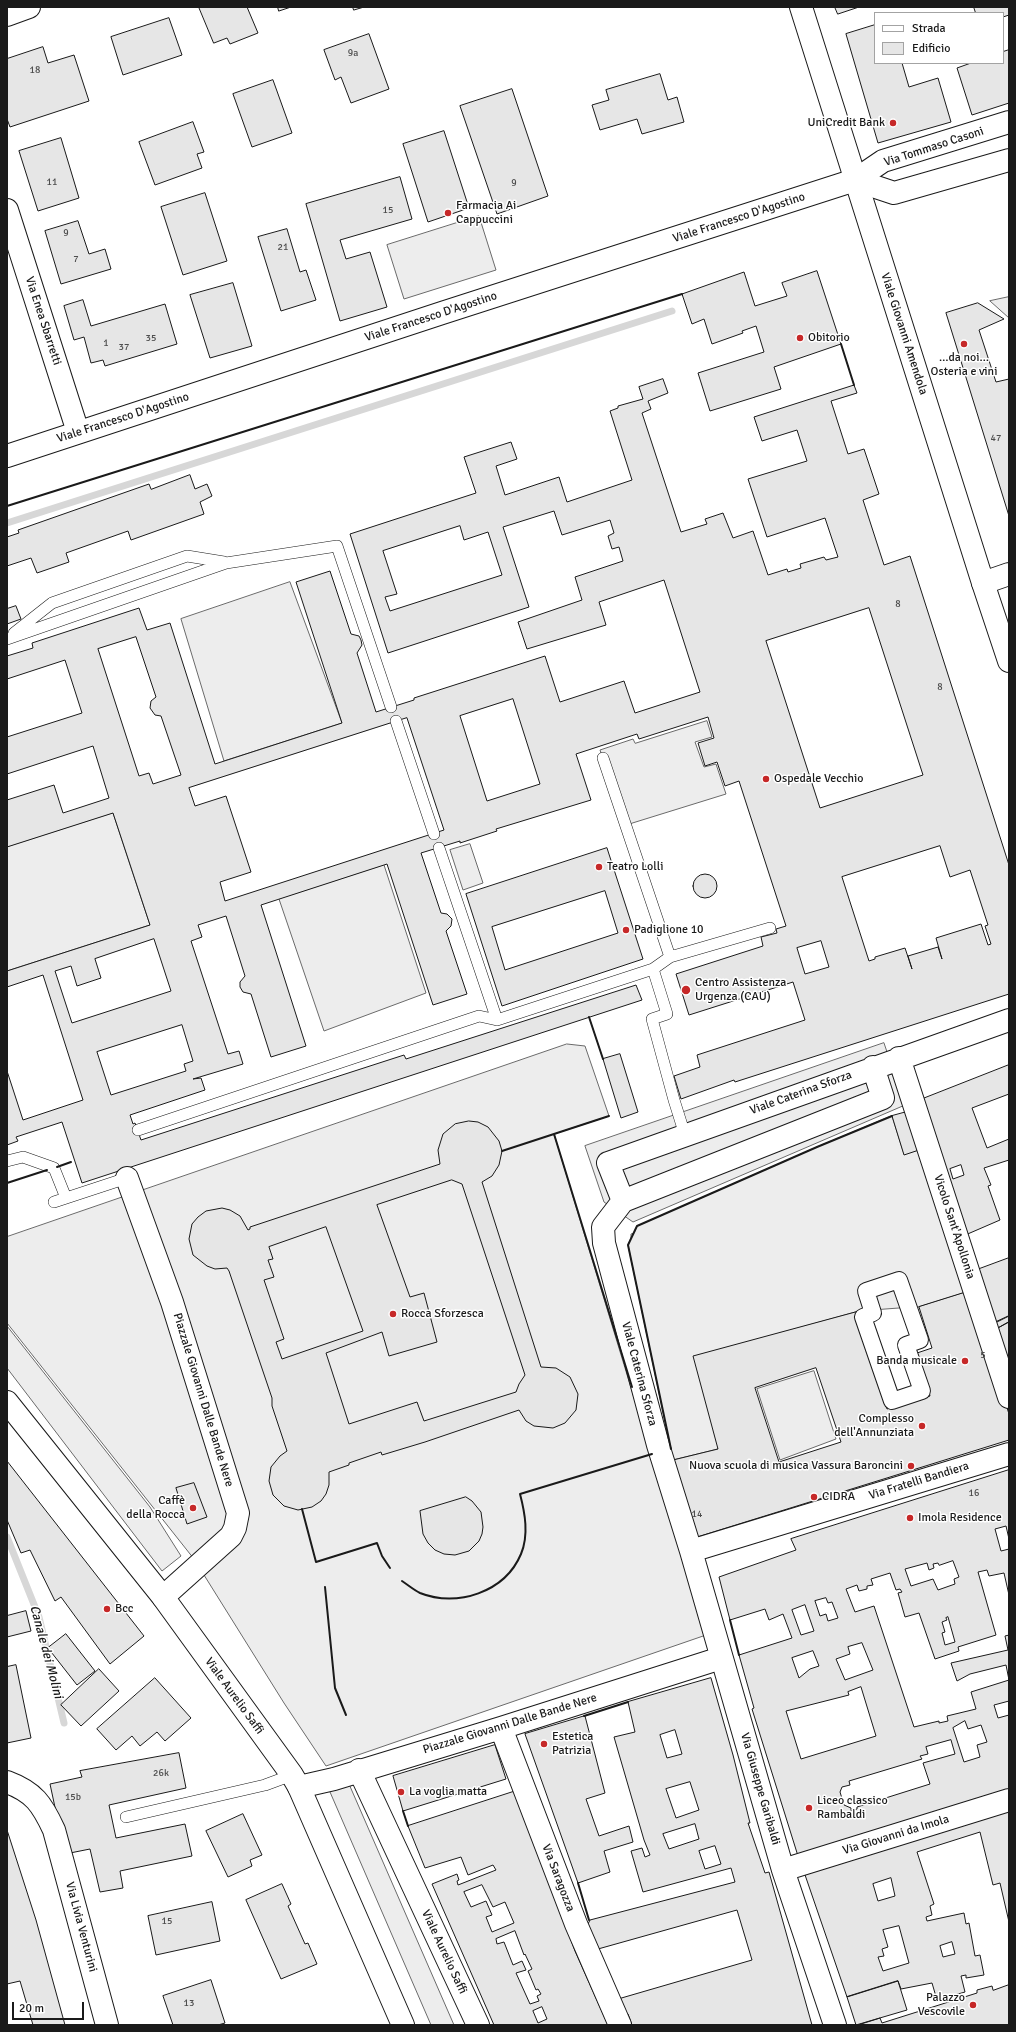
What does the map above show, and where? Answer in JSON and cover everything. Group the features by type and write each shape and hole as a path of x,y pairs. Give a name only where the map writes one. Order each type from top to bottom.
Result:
{"street":[{"path":"7,15 30,7"},
{"name":"Viale Giovanni Amendola","path":"801,7 1009,661"},
{"name":"Via Tommaso Casoni","path":"855,180 884,162 1009,122"},
{"path":"855,180 894,194 1009,160"},
{"name":"Viale Francesco D'Agostino","path":"7,456 855,180"},
{"name":"Via Enea Sbarretti","path":"7,210 78,432"},
{"path":"983,583 1009,574"},
{"name":"Viale Caterina Sforza","path":"691,1551 658,1445 604,1243 603,1227 623,1201 608,1163 873,1067 1009,1020"},
{"name":"Vicolo Sant'Apollonia","path":"899,1058 1009,1397"},
{"path":"623,1201 883,1098 873,1067"},
{"name":"Piazzale Giovanni Dalle Bande Nere","path":"126,1174 172,1302 238,1513 235,1528 231,1536 163,1598"},
{"path":"899,1280 920,1340 906,1345 922,1391 892,1401 863,1316 873,1313 866,1291 899,1280"},
{"name":"Viale Aurelio Saffi","path":"7,1402 163,1598 295,1781 403,2025"},
{"name":"Via Fratelli Bandiera","path":"691,1551 1009,1454"},
{"name":"Via Giuseppe Garibaldi","path":"691,1551 783,1870 835,2025"},
{"name":"Piazzale Giovanni Dalle Bande Nere","path":"295,1781 334,1778 501,1728 721,1658"},
{"name":"Via Saragozza","path":"501,1728 576,1924 620,2025"},
{"name":"Viale Aurelio Saffi","path":"360,1770 478,2025"},
{"name":"Via Livia Venturini","path":"7,1782 23,1788 35,1797 46,1811 57,1830 107,2025"},
{"name":"Via Giovanni da Imola","path":"783,1870 1009,1800"}],"lane":[{"path":"7,638 226,563 336,546 391,707"},
{"path":"7,638 52,603 187,556 226,563"},
{"path":"396,721 434,834"},
{"path":"603,758 670,957"},
{"path":"439,848 497,1020"},
{"path":"138,1130 479,1016 497,1020 653,969 670,957 770,928"},
{"path":"653,969 667,1014 652,1019 685,1135"},
{"path":"7,1162 23,1157 54,1168 66,1198"},
{"path":"54,1202 126,1174"},
{"path":"126,1817 265,1785 295,1781"}],"shaded area":[{"path":"479,216 496,270 404,299 387,245"},
{"path":"1009,297 1009,318 990,301"},
{"path":"290,582 342,723 224,761 181,619"},
{"path":"707,721 712,737 695,742 704,767 716,764 726,794 626,825 600,750 633,739 635,743"},
{"path":"113,813 150,925 7,971 7,847"},
{"path":"470,844 483,883 463,890 450,850"},
{"path":"384,865 426,993 324,1031 279,899"},
{"path":"884,1043 905,1105 633,1222 604,1202 585,1146"},
{"path":"567,1044 585,1046 609,1116 554,1134 706,1635 326,1766 284,1703 194,1559 7,1323 7,1237"},
{"path":"892,1116 904,1154 925,1148 970,1291 912,1309 912,1307 859,1311 777,1334 718,1449 673,1460 628,1245 631,1234 634,1233 637,1226 817,1147"},
{"path":"7,1326 150,1507 181,1556 162,1571 7,1368"},
{"path":"814,1371 836,1439 780,1460 757,1389"},
{"path":"349,1784 454,2025 431,2025 330,1792"}],"building":[{"path":"199,7 247,7 258,33 230,44 227,38 214,43"},
{"path":"278,7 291,7 279,11"},
{"path":"353,7 364,7 354,10"},
{"path":"835,7 859,7 838,14"},
{"path":"974,7 1009,7 1009,15 1004,17 1004,12 976,12"},
{"path":"169,18 182,55 123,75 111,37"},
{"path":"874,25 874,64 902,64 909,87 938,78 951,122 878,143 846,34"},
{"path":"369,34 389,89 351,103 341,77 335,80 324,50"},
{"path":"43,47 48,63 74,55 89,101 10,127 7,119 7,59"},
{"path":"1009,50 1009,103 972,115 957,68 968,64 1004,64 1004,52"},
{"path":"660,74 668,100 677,97 684,122 642,134 637,119 600,130 592,105 609,100 606,90"},
{"path":"273,80 292,133 252,147 233,94"},
{"path":"512,89 548,196 497,214 460,106"},
{"path":"193,122 204,152 197,154 202,168 155,185 139,142"},
{"path":"444,131 469,208 428,222 403,144"},
{"path":"61,138 79,198 38,211 19,151"},
{"path":"400,177 412,219 340,240 346,259 370,252 387,307 340,321 306,204"},
{"path":"205,193 227,261 183,275 161,207"},
{"path":"78,221 89,254 105,249 111,269 61,284 45,231"},
{"path":"287,229 300,272 306,270 316,300 281,311 258,237"},
{"name":"Obitorio","path":"817,271 841,344 774,367 781,389 710,411 698,373 764,352 756,326 742,331 743,333 712,344 704,319 692,324 682,294 744,272 755,306 787,296 782,283"},
{"path":"233,283 252,346 210,358 190,295"},
{"path":"83,300 91,326 165,304 177,344 105,366 103,360 91,363 84,337 74,340 64,306"},
{"path":"978,303 1004,319 979,330 996,382 1009,379 1009,516 946,313"},
{"name":"Ospedale Vecchio","path":"663,379 668,393 648,401 651,409 642,413 681,532 707,524 705,519 723,513 733,538 753,531 768,575 787,569 788,572 801,568 800,564 824,557 826,560 838,557 825,518 767,537 748,479 807,461 797,430 762,441 754,417 854,385 857,393 831,401 848,454 864,449 879,494 863,500 884,565 910,556 1009,865 1009,994 735,1082 734,1080 681,1099 674,1076 700,1067 697,1055 805,1020 793,982 689,1015 676,974 763,946 761,937 777,933 776,929 786,926 739,781 725,786 717,762 705,766 698,743 714,738 708,717 639,739 637,734 576,754 591,800 496,829 497,831 460,843 460,841 421,853 441,913 447,914 452,919 451,926 446,931 467,994 433,1005 387,864 261,905 306,1046 271,1057 251,994 243,992 240,987 240,982 245,976 226,916 198,925 202,937 191,941 228,1054 239,1051 243,1064 193,1079 201,1078 205,1090 130,1115 133,1124 135,1123 141,1140 404,1055 406,1059 636,985 642,1000 82,1183 62,1122 16,1137 18,1141 7,1145 7,1071 23,1120 83,1100 43,975 7,987 7,971 150,925 113,813 7,847 7,800 54,785 63,813 109,798 93,746 7,774 7,737 82,713 65,660 7,679 7,656 33,648 32,643 139,608 147,630 170,623 215,764 342,723 296,582 330,571 351,634 359,636 361,640 362,645 357,653 376,712 414,700 414,698 545,656 560,702 624,681 635,713 700,692 664,580 599,602 606,625 527,649 518,622 582,600 575,577 623,561 619,547 612,549 608,536 614,533 610,520 562,535 554,511 503,527 529,607 388,653 350,534 476,493 464,457 511,442 517,459 496,466 505,495 559,477 567,502 632,480 610,411 618,408 618,406 643,399 639,387","holes":["460,526 464,540 488,532 502,575 390,611 385,597 397,594 383,551","869,608 923,775 820,808 766,641","136,637 156,697 151,701 150,708 155,715 161,716 181,775 153,784 149,773 139,776 98,649","513,699 540,784 487,801 460,716","407,718 444,830 225,901 220,882 251,872 226,796 195,806 189,788","940,846 950,877 970,870 988,925 985,926 991,944 988,945 981,924 936,938 942,959 938,947 908,956 912,969 905,948 875,957 875,959 869,961 842,877","154,939 171,991 72,1023 55,971 71,966 77,986 101,978 95,959","821,941 829,967 805,974 797,948","182,1025 193,1061 184,1064 186,1071 111,1095 97,1052"]},
{"path":"190,475 195,489 207,484 212,496 200,502 204,514 131,540 128,531 66,553 69,562 37,573 31,558 7,566 7,537 19,533 18,530 149,484 151,489"},
{"path":"16,606 21,619 7,624 7,609"},
{"name":"Padiglione 10","path":"607,848 643,959 502,1006 466,894","holes":["605,891 618,933 505,970 492,927"]},
{"path":"705,874 713,878 717,886 713,894 705,898 697,894 693,886 697,878"},
{"path":"620,1054 638,1112 621,1118 603,1059"},
{"path":"1009,1065 1009,1094 972,1108 987,1148 1009,1139 1009,1160 984,1168 991,1185 988,1186 1000,1220 963,1236 920,1100","holes":["961,1165 964,1175 953,1179 950,1169"]},
{"path":"914,1110 925,1148 904,1155 892,1116"},
{"name":"Rocca Sforzesca","path":"469,1121 478,1122 488,1127 499,1141 502,1151 499,1165 492,1176 482,1182 541,1367 556,1368 570,1377 578,1394 576,1410 565,1423 553,1428 534,1426 526,1421 519,1410 425,1442 382,1455 381,1452 349,1463 349,1465 329,1472 329,1485 326,1494 321,1501 312,1507 298,1510 284,1506 273,1495 269,1481 271,1467 280,1456 287,1451 272,1406 272,1398 229,1271 227,1268 215,1269 207,1266 193,1255 189,1239 192,1224 206,1211 222,1208 230,1210 240,1216 248,1230 250,1227 440,1164 438,1150 443,1134 455,1124","holes":["452,1180 462,1184 525,1375 516,1392 424,1421 417,1402 349,1424 326,1353 382,1332 389,1356 437,1342 424,1293 410,1297 377,1205","326,1227 363,1331 282,1359 276,1342 284,1339 264,1280 274,1277 268,1260 273,1259 269,1247"]},
{"path":"1009,1258 1009,1316 993,1324 974,1271"},
{"name":"Complesso dell'Annunziata","path":"970,1291 1009,1414 1009,1440 694,1538 673,1460 718,1449 693,1356 859,1311 887,1409 930,1396 917,1353 932,1348 919,1307","holes":["816,1368 841,1442 779,1462 755,1388"]},
{"path":"1009,1316 1009,1322 996,1329 994,1323"},
{"path":"1009,1322 1009,1375 995,1330"},
{"path":"7,1461 144,1636 110,1664 61,1597 55,1601 30,1550 21,1553 7,1520"},
{"path":"1009,1470 1009,1539 1006,1526 995,1529 1001,1551 1009,1549 1009,1595 1004,1573 989,1576 987,1570 978,1572 996,1635 958,1647 959,1651 935,1659 919,1613 905,1617 898,1593 902,1592 900,1589 896,1590 890,1573 871,1579 873,1585 867,1586 867,1589 859,1591 857,1585 846,1589 855,1612 874,1606 914,1727 939,1721 939,1723 948,1721 947,1716 976,1709 971,1692 1009,1680 1009,1701 994,1705 998,1718 1009,1715 1009,1795 798,1856 752,1709 754,1708 739,1655 792,1638 783,1614 769,1620 765,1609 730,1620 719,1577 796,1550 791,1539","holes":["953,1561 959,1577 954,1579 955,1584 938,1590 933,1579 911,1586 905,1569 927,1563 929,1570 934,1568 933,1564 938,1563 939,1565","826,1598 828,1603 832,1602 838,1618 828,1621 826,1614 820,1616 815,1601","805,1605 814,1631 801,1635 792,1610","948,1617 955,1642 945,1645 942,1633 945,1632 942,1622 947,1620 946,1618","862,1643 873,1670 845,1680 836,1659 850,1654 848,1647","813,1651 819,1666 810,1669 799,1678 792,1658","861,1687 876,1736 801,1759 786,1711 849,1695 848,1692","965,1721 968,1729 981,1725 987,1742 977,1745 980,1757 964,1762 953,1728","951,1740 955,1754 923,1763 930,1784 857,1807 857,1809 851,1811 851,1808 844,1805 840,1792 842,1787 850,1785 849,1781 922,1759 920,1756 928,1754 926,1747"]},
{"name":"Caffè della Rocca","path":"194,1483 207,1517 187,1524 176,1488"},
{"path":"466,1497 472,1501 481,1512 483,1527 479,1541 469,1551 455,1555 444,1554 435,1550 428,1543 423,1534 420,1511"},
{"path":"26,1611 31,1631 7,1637 7,1616"},
{"path":"66,1634 95,1671 77,1685 48,1648"},
{"path":"1009,1635 1009,1680 1006,1665 970,1674 957,1681 951,1663 1008,1650 1005,1636"},
{"path":"16,1665 31,1738 7,1743 7,1667"},
{"path":"99,1669 119,1691 81,1726 61,1705"},
{"path":"155,1678 191,1718 165,1741 157,1732 140,1746 132,1736 116,1750 97,1729"},
{"path":"711,1678 733,1755 750,1823 748,1823 765,1873 769,1872 812,2025 632,2025 628,2014 625,2015 618,1999 752,1960 737,1910 598,1949 588,1924 590,1920 735,1882 731,1868 643,1892 631,1851 642,1848 645,1857 650,1855 644,1840 614,1737 635,1732 628,1702","holes":["675,1730 682,1754 667,1758 660,1735","690,1782 699,1810 676,1818 666,1789","695,1824 699,1839 669,1849 663,1834","715,1846 721,1864 705,1869 699,1851"]},
{"path":"585,1716 605,1793 586,1799 599,1836 629,1826 633,1842 604,1851 610,1872 578,1883 525,1734"},
{"path":"495,1745 506,1779 403,1811 393,1776"},
{"path":"179,1753 186,1788 109,1805 116,1838 185,1824 192,1856 120,1871 123,1888 100,1892 90,1849 65,1854 50,1784 82,1777 80,1771"},
{"path":"516,1791 575,1951 608,2025 494,2025 432,1884 457,1874 459,1880 457,1881 458,1885 496,1870 493,1865 468,1875 461,1857 425,1868 408,1826","holes":["482,1885 493,1907 505,1902 514,1923 492,1932 486,1917 492,1915 486,1901 471,1907 464,1892","515,1931 524,1955 525,1954 532,1969 528,1971 536,1990 538,1989 541,1994 537,1996 539,2001 530,2004 516,1973 526,1970 522,1961 513,1965 504,1942 497,1944 496,1939","542,2007 547,2019 538,2023 533,2011"]},
{"path":"1009,1808 1009,1922 1000,1883 993,1885 980,1832 917,1852 934,1904 930,1906 932,1915 926,1917 927,1921 964,1913 966,1924 969,1923 975,1956 980,1955 984,1975 966,1978 966,1975 961,1976 965,1992 937,2000 932,1983 901,1989 898,1981 847,1997 803,1869","holes":["891,1878 895,1896 878,1901 873,1884","899,1926 909,1963 883,1971 878,1957 884,1956 882,1949 888,1947 883,1930","952,1942 955,1954 943,1957 940,1946"]},
{"path":"243,1814 262,1855 250,1860 252,1866 228,1877 206,1831"},
{"path":"7,1830 36,1920 65,2025 33,2025 20,1981 7,1984"},
{"path":"282,1884 291,1904 288,1906 305,1944 308,1943 317,1964 281,1979 246,1900"},
{"path":"212,1902 220,1941 156,1955 148,1916"},
{"path":"211,1980 225,2023 218,2025 173,2025 163,1996"},
{"path":"898,1981 907,2010 856,2025 847,1997"},
{"name":"Palazzo Vescovile","path":"1009,1985 1009,2025 858,2025 880,2018 882,2023 977,1993 977,1990 992,1986 993,1990"}],"waterway":[{"path":"7,523 672,311"},
{"name":"Canale dei Molini","path":"7,1537 39,1617 64,1723"}],"wall":[{"path":"7,506 682,294"},
{"path":"841,344 854,385"},
{"path":"589,1017 603,1059"},
{"path":"554,1134 609,1116"},
{"path":"671,1449 628,1245 637,1226 817,1147 892,1116"},
{"path":"502,1151 554,1134 632,1387"},
{"path":"57,1167 71,1162"},
{"path":"7,1183 47,1170"},
{"path":"402,1581 420,1593 449,1599 464,1597 492,1587 504,1578 514,1567 521,1554 526,1532 520,1494 652,1454"},
{"path":"302,1509 316,1562 377,1543 382,1556 390,1568"},
{"path":"325,1587 335,1688 346,1715"},
{"path":"730,1620 739,1655"},
{"path":"584,1716 628,1702"},
{"path":"403,1811 408,1826"},
{"path":"578,1883 589,1920"}],"place":[{"name":"UniCredit Bank","path":"893,123"},
{"name":"Farmacia Ai Cappuccini","path":"448,213"},
{"name":"Obitorio","path":"800,338"},
{"name":"…da noi… Osteria e vini","path":"964,344"},
{"name":"Ospedale Vecchio","path":"766,779"},
{"name":"Teatro Lolli","path":"599,867"},
{"name":"Padiglione 10","path":"626,930"},
{"name":"Centro Assistenza Urgenza (CAU)","path":"686,990"},
{"name":"Rocca Sforzesca","path":"393,1314"},
{"name":"Banda musicale","path":"965,1361"},
{"name":"Complesso dell'Annunziata","path":"922,1426"},
{"name":"Nuova scuola di musica Vassura Baroncini","path":"911,1466"},
{"name":"CIDRA","path":"814,1497"},
{"name":"Caffè della Rocca","path":"193,1508"},
{"name":"Imola Residence","path":"910,1518"},
{"name":"Bcc","path":"107,1609"},
{"name":"Estetica Patrizia","path":"544,1744"},
{"name":"La voglia matta","path":"401,1792"},
{"name":"Liceo classico Rambaldi","path":"809,1808"},
{"name":"Palazzo Vescovile","path":"973,2005"}]}
